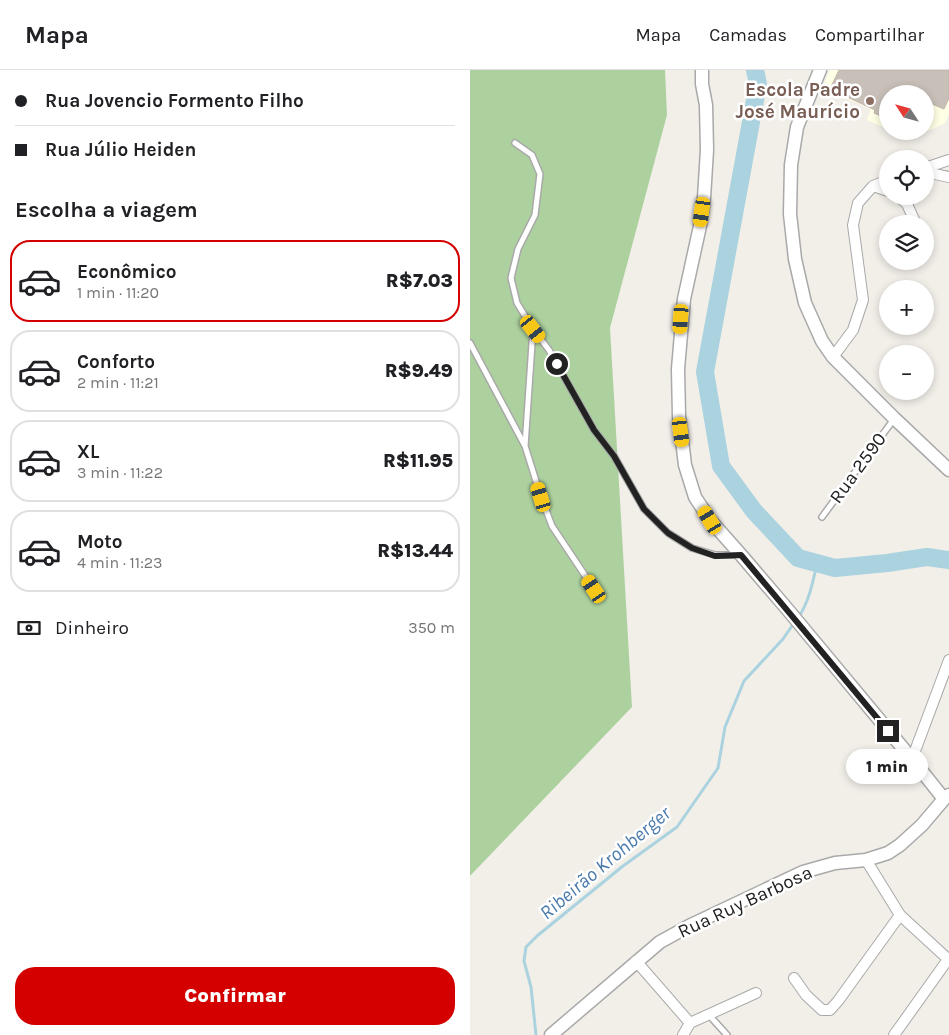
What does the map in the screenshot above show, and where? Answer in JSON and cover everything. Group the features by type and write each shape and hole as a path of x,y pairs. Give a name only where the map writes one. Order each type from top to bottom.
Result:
{"street":[{"path":"702,70 702,84 706,105 704,198 681,319 678,369 679,416 685,465 695,497 710,520 946,797"},
{"path":"820,70 798,127 791,164 790,214 794,259 805,303 822,341 833,357 949,470"},
{"path":"934,165 949,160"},
{"path":"934,174 949,177"},
{"path":"833,357 853,330 863,300 852,225 858,203 873,186 879,184"},
{"path":"873,186 879,188"},
{"path":"912,759 949,660"},
{"name":"Rua Ruy Barbosa","path":"551,1035 660,942 689,926 803,872 834,864 866,860 888,853 922,825 946,797"},
{"path":"866,860 900,914 949,959 894,1035"},
{"path":"794,978 806,995 822,1010 830,1010 900,914"},
{"path":"636,961 690,1023"},
{"path":"683,1035 690,1023 756,994"}],"lane":[{"path":"515,142 532,155 540,174 536,215 518,249 511,278 518,302 533,329 549,350 594,430 614,456 644,509 668,533 692,548 715,556 741,555"},
{"path":"525,446 533,329"},
{"path":"470,343 525,446 552,526 594,589"},
{"name":"Rua 2590","path":"822,517 894,418"},
{"path":"709,1015 727,1035"}],"shaded area":[{"name":"Escola Padre José Maurício","path":"830,70 949,70 949,114 945,123 934,128 934,85 879,85 879,125 867,120 871,109 822,88"}],"green space":[{"path":"470,70 665,70 667,115 610,328 632,707 470,876"}],"building":[{"name":"Escola Padre José Maurício","path":"839,70 949,70 949,98 944,109 934,105 934,85 879,85 879,115 874,113 875,110 830,89"}],"waterway":[{"path":"755,70 758,84 705,372 721,466 754,511 798,558 835,568 927,557 949,560"},
{"name":"Ribeirão Krohberger","path":"798,618 808,599 817,563"},
{"name":"Ribeirão Krohberger","path":"536,1035 531,987 524,961 526,947 623,866 677,827 718,768 725,727 744,681 783,639 794,623"}],"place":[{"name":"Escola Padre José Maurício","path":"870,101"}],"route":[{"path":"557,364 594,430 614,456 644,509 668,533 692,548 715,556 741,555 888,731"}]}
